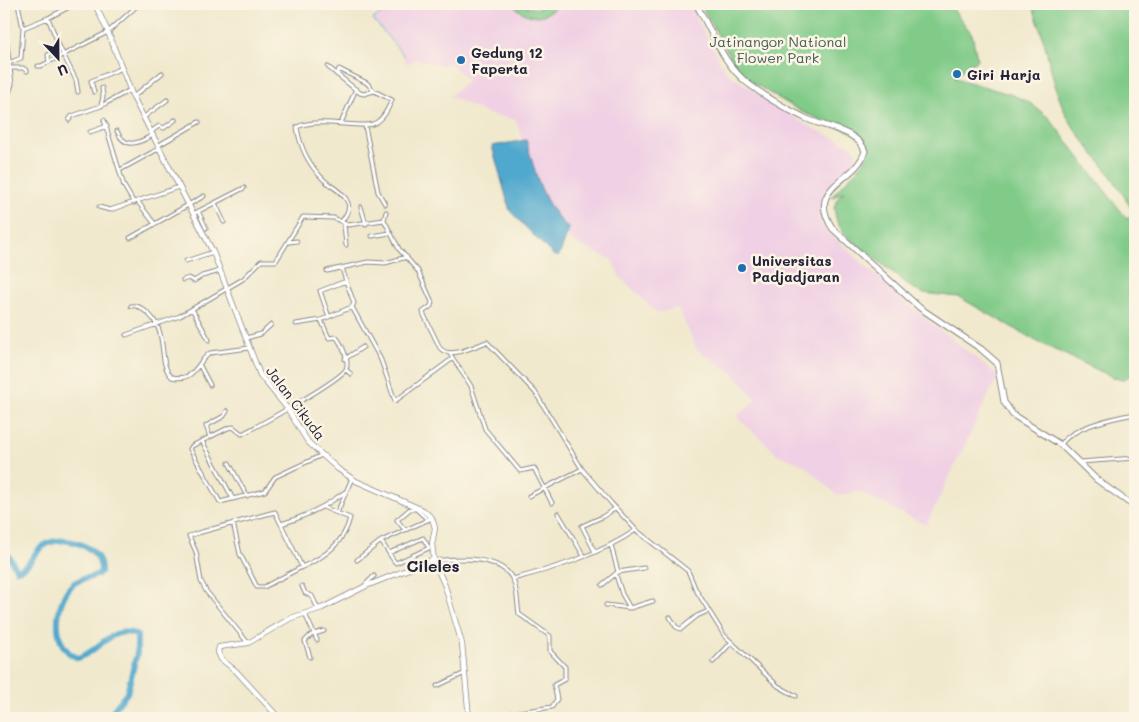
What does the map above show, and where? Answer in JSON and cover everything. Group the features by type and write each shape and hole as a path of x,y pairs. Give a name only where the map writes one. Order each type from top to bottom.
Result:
{"main road":[{"path":"696,4 723,57 738,76 804,118 840,131 862,144 865,151 861,159 838,182 824,204 824,215 833,229 920,308 981,349 997,363 1000,371 1002,394 1008,410 1024,423 1061,445 1103,485 1122,496 1135,507"}],"street":[{"path":"4,108 12,84 6,37 8,4"},
{"path":"9,63 21,58 23,28 18,4"},
{"path":"23,28 76,4"},
{"name":"Jalan Cikuda","path":"95,4 133,97 213,252 260,375 287,408 308,442 322,455 352,478 408,502 425,511 430,519"},
{"path":"38,66 108,32 139,4"},
{"path":"48,18 76,80 78,92"},
{"path":"49,62 48,56 50,53 60,48"},
{"path":"328,67 364,94 374,92"},
{"path":"11,68 22,68 27,71"},
{"path":"94,92 91,81 122,68"},
{"path":"337,75 339,69 368,82 374,92 392,100 385,114 377,123 365,126 326,122 298,126 297,128 309,162 322,178 340,191 347,201 348,212 343,223 346,245"},
{"path":"133,97 162,73"},
{"path":"101,106 103,98 102,88"},
{"path":"341,123 356,89"},
{"path":"69,120 72,116 101,106 130,90"},
{"path":"144,117 167,100"},
{"path":"104,120 120,170 134,203"},
{"path":"117,131 120,138 131,144 140,143 159,126 164,128 175,120"},
{"path":"120,170 199,122"},
{"path":"90,132 107,126"},
{"path":"365,126 378,192 385,204"},
{"path":"99,207 110,210 179,187"},
{"path":"193,214 244,188"},
{"path":"130,238 204,196"},
{"path":"138,202 154,224"},
{"path":"215,203 224,222"},
{"path":"361,207 366,224"},
{"path":"198,211 206,228"},
{"path":"386,212 384,220 390,233 399,249 418,271 432,302 431,306 424,312 425,319 444,353 450,354 487,342 497,350 535,392 582,469 636,530 657,549 685,568 708,611 731,643 778,686 796,696"},
{"path":"126,335 186,314 243,279 261,261 276,261 303,217 329,217 343,223 366,224 384,220"},
{"path":"372,236 390,233"},
{"path":"288,242 297,241"},
{"path":"186,261 213,252"},
{"path":"327,271 368,262 385,263 407,257"},
{"path":"342,268 354,303 352,306 381,360 395,401 452,359"},
{"path":"183,280 189,278 194,281 202,276 220,271"},
{"path":"328,317 320,291 346,281"},
{"path":"131,306 137,306 151,315 164,346 165,367 172,377 189,377 210,353 249,348"},
{"path":"296,324 321,320 352,306"},
{"path":"192,309 209,340"},
{"path":"321,320 330,338 337,338 345,359 346,370 351,374"},
{"path":"246,338 260,334 271,325"},
{"path":"345,359 363,347"},
{"path":"450,354 471,386 485,429 520,471 534,468 552,503"},
{"path":"199,366 210,385"},
{"path":"322,455 275,477 265,491 222,502 218,500 190,450 192,446 231,427 242,434 326,387 346,370"},
{"path":"210,437 206,426 224,416 227,411"},
{"path":"1061,445 1074,432 1135,414"},
{"path":"202,441 233,499"},
{"path":"1080,462 1135,458"},
{"path":"229,463 247,496"},
{"path":"529,496 582,469"},
{"path":"338,512 352,478"},
{"path":"282,524 300,518 322,507 346,491"},
{"path":"233,523 240,554 257,587 264,587 326,555 340,540 350,518 322,507"},
{"path":"595,552 582,526 602,518 616,508"},
{"path":"405,530 397,520 410,509 416,509 430,519 435,528 434,560 459,631 463,649 469,718"},
{"path":"248,643 206,591 199,573 196,552 189,538 191,535 273,512 282,524 302,567"},
{"path":"558,514 584,556"},
{"path":"357,560 381,542 430,519"},
{"path":"513,579 595,552 636,530"},
{"path":"381,542 396,563 429,548 423,538 389,553"},
{"path":"611,545 622,594 630,608"},
{"path":"279,718 221,658 218,652 219,648 225,645 248,643 289,619 306,614 363,588 434,560 491,563 502,568 513,579 519,614 550,636 549,650 563,663 565,679 554,685 557,698 555,705 550,709 479,718"},
{"path":"602,585 617,574 644,568"},
{"path":"363,588 374,576"},
{"path":"302,586 305,593 312,596 318,609"},
{"path":"606,605 630,608 653,601"},
{"path":"670,617 676,627 681,628 697,616 708,611"},
{"path":"306,614 318,640"},
{"path":"310,657 304,642 308,636 324,631"},
{"path":"713,662 731,643"},
{"path":"437,686 465,673"}],"shaded area":[{"name":"Universitas Padjadjaran","path":"387,4 693,4 698,13 695,16 727,73 806,125 852,146 856,152 856,158 830,186 821,205 821,225 909,305 998,376 926,525 859,492 837,495 804,465 777,454 737,417 756,399 733,373 697,350 678,308 657,313 620,277 612,260 571,241 540,197 516,120 488,114 449,96 468,81 449,62 443,66 417,59 406,64 402,52 373,19 384,12"}],"green space":[{"path":"513,4 540,8 539,4 543,7 544,4 558,4 548,13 536,16 523,13"},
{"name":"Jatinangor National Flower Park","path":"700,4 949,4 972,34 977,59 959,72 955,78 1013,95 1030,103 1049,118 1127,219 1133,212 1113,179 1081,138 1064,110 1041,30 1031,4 1135,4 1135,230 1132,231 1135,238 1135,373 1122,380 1115,378 1038,342 959,297 922,293 910,286 845,235 837,222 834,208 837,199 844,192 831,198 859,168 870,147 859,135 802,112 753,83 738,70"}],"water":[{"path":"526,140 546,199 569,229 559,256 554,256 510,211 492,146"}],"waterway":[{"path":"387,4 384,12 373,19 404,56"},
{"path":"4,541 5,550 17,570 26,566 42,547 58,541 70,541 81,545 93,551 97,557 101,572 73,584 62,602 58,624 59,635 63,645 69,653 78,658 86,655 113,635 128,632 137,635 137,653 127,693 107,718"}],"place":[{"name":"Gedung 12 Faperta","path":"461,60"},
{"name":"Giri Harja","path":"957,74"},
{"name":"Universitas Padjadjaran","path":"742,268"}],"district":[{"name":"Cileles","path":"433,565"}]}
